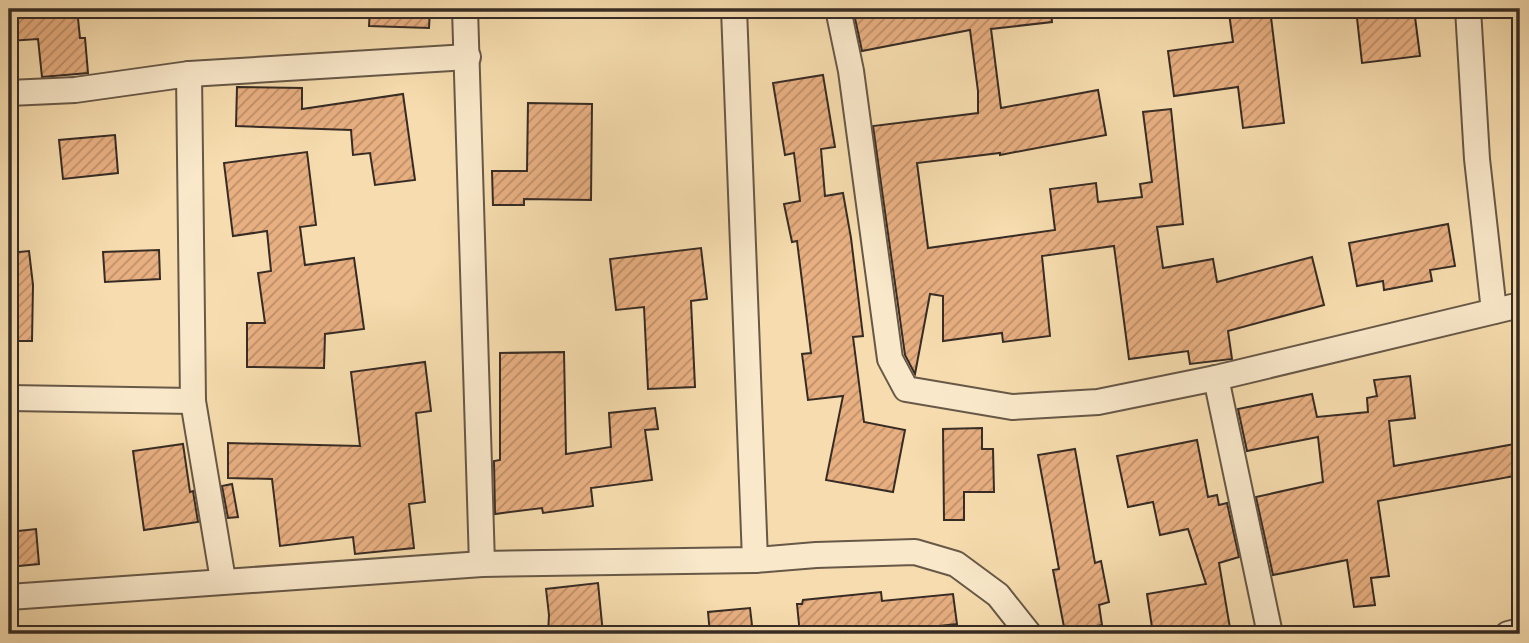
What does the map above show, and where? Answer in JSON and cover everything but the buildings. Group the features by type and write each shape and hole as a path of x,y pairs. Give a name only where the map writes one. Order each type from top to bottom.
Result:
{"street":[{"path":"465,9 482,564"},
{"path":"734,9 755,560"},
{"path":"838,9 851,71 890,359 906,389 1012,407 1098,402 1216,378 1520,305"},
{"path":"1468,9 1477,159 1493,311"},
{"path":"9,93 75,90 189,74 468,57"},
{"path":"189,74 193,401 223,580"},
{"path":"1216,378 1270,634"},
{"path":"9,398 193,401"},
{"path":"9,597 482,564 755,560 915,552 956,564 998,595 1029,634"},
{"path":"1507,634 1520,631"}]}
